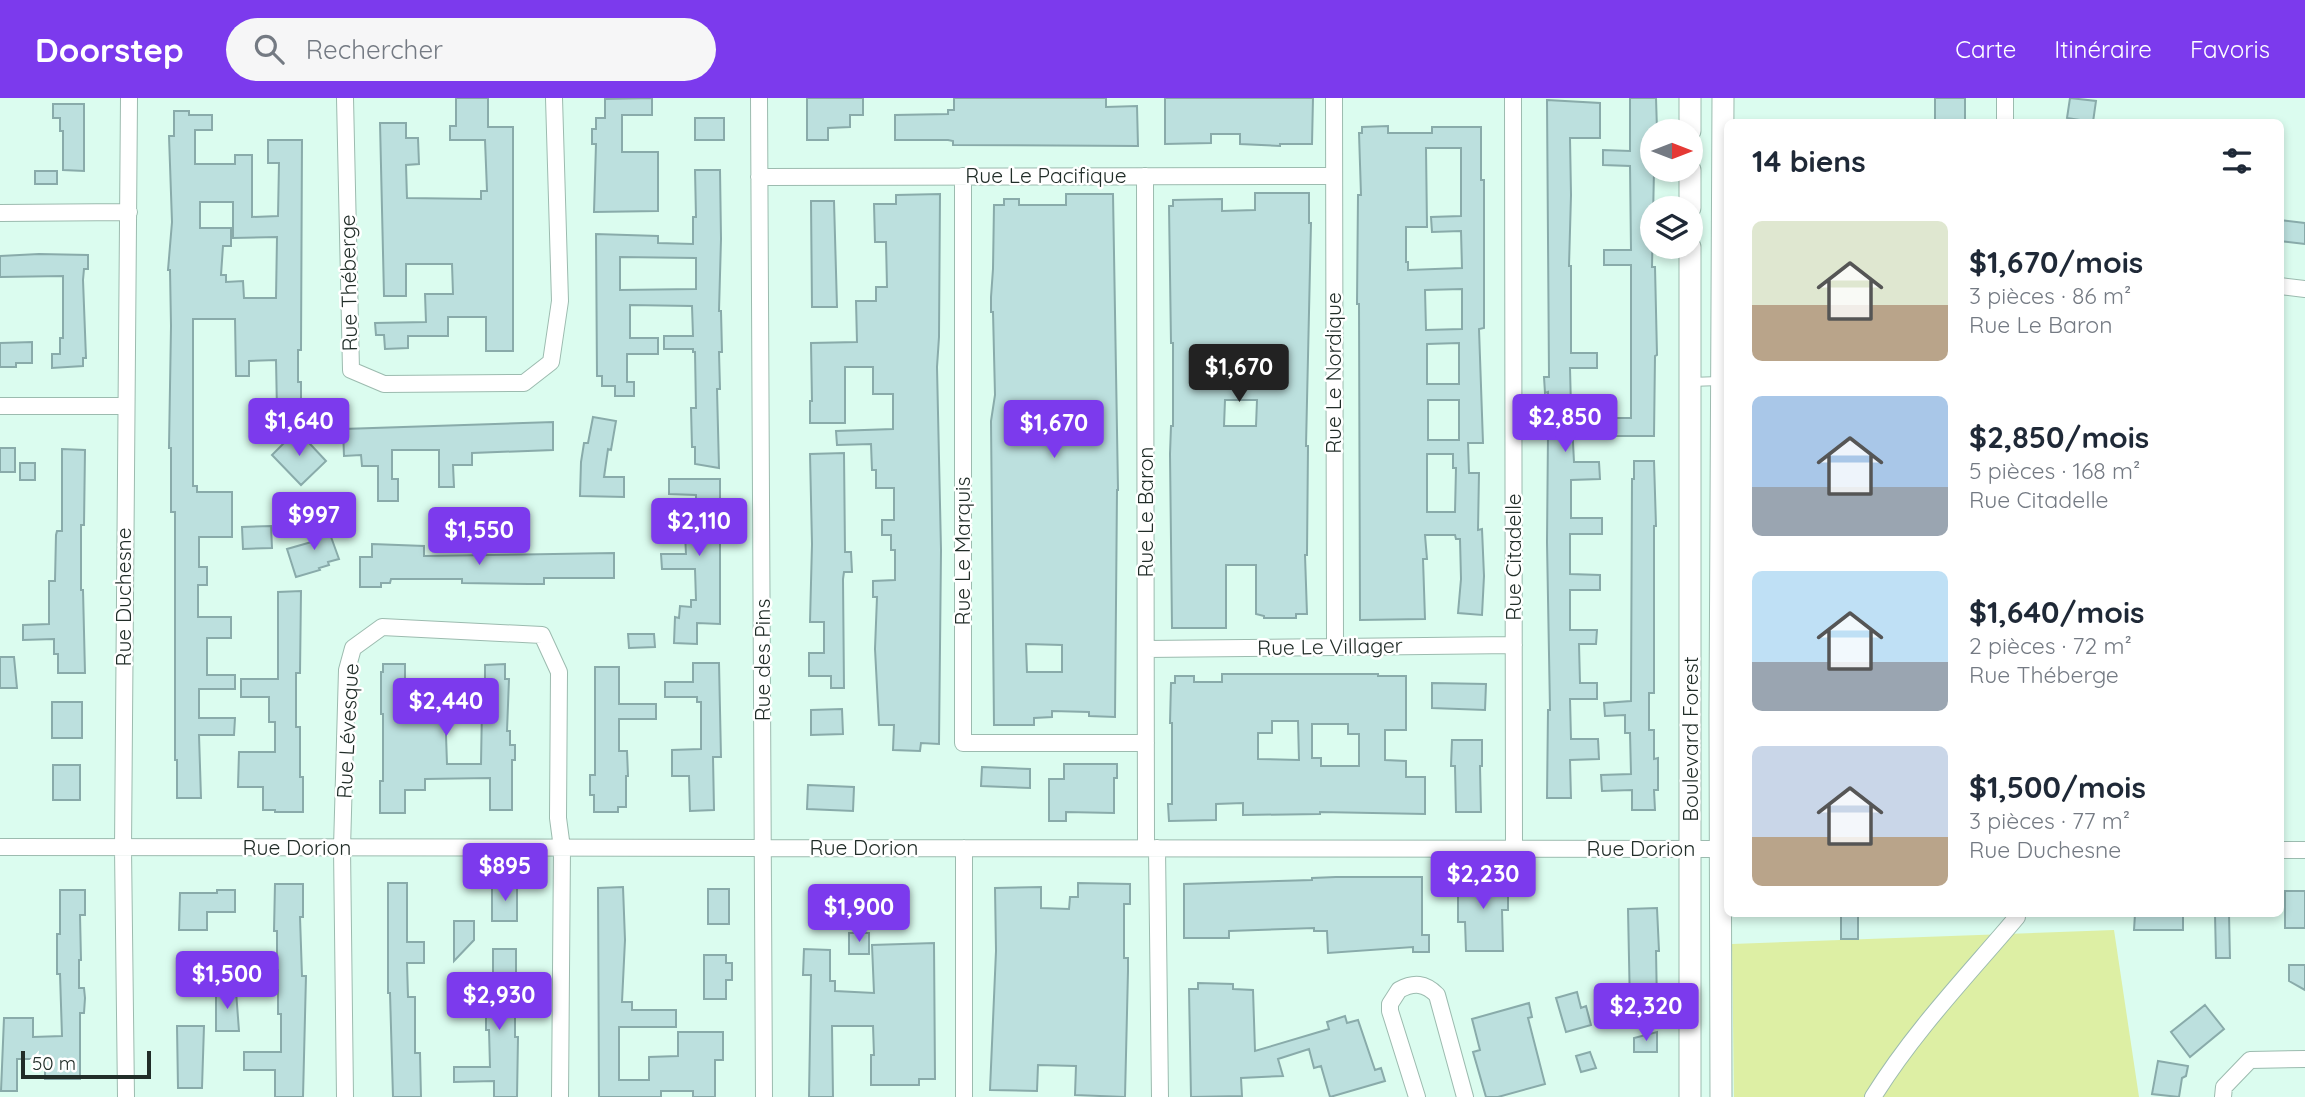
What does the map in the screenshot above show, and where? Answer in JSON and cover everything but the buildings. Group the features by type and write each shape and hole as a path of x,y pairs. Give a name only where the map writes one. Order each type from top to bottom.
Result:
{"street":[{"name":"Rue Duchesne","path":"126,1097 123,848 129,98"},
{"name":"Rue Théberge","path":"345,98 351,370 384,384 524,383 551,362 560,301 554,98"},
{"name":"Rue des Pins","path":"760,98 764,1097"},
{"name":"Rue Le Nordique","path":"1334,98 1335,647"},
{"name":"Rue Citadelle","path":"1513,98 1514,849"},
{"path":"1690,98 1690,119"},
{"name":"Boulevard Forest","path":"1721,1097 1724,849 1723,98"},
{"path":"2005,119 2006,98"},
{"name":"Rue Le Marquis","path":"962,176 963,743 1146,743"},
{"name":"Rue Le Baron","path":"1145,176 1146,743 1160,1097"},
{"name":"Rue Le Pacifique","path":"759,177 1333,176"},
{"path":"0,213 129,212"},
{"name":"Boulevard Forest","path":"1690,259 1690,1097"},
{"path":"2284,286 2305,289"},
{"path":"0,406 125,405"},
{"name":"Rue Lévesque","path":"342,848 348,670 353,649 382,627 542,635 559,672 558,818 562,848"},
{"name":"Rue Le Villager","path":"1146,649 1514,645"},
{"name":"Rue Dorion","path":"0,848 1724,849"},
{"path":"342,848 345,1097"},
{"path":"560,1097 562,848"},
{"path":"964,848 964,1097"},
{"path":"2284,850 2305,850"},
{"path":"1892,1097 1878,1090 1945,997 2017,917"},
{"path":"1417,1097 1390,1004 1399,990 1418,984 1429,987 1437,995 1465,1097"},
{"path":"2223,1097 2224,1087 2249,1060 2305,1059"}],"lane":[{"path":"1691,382 1722,381"}],"green space":[{"path":"2114,930 2139,1097 1734,1097 1732,944"}]}
